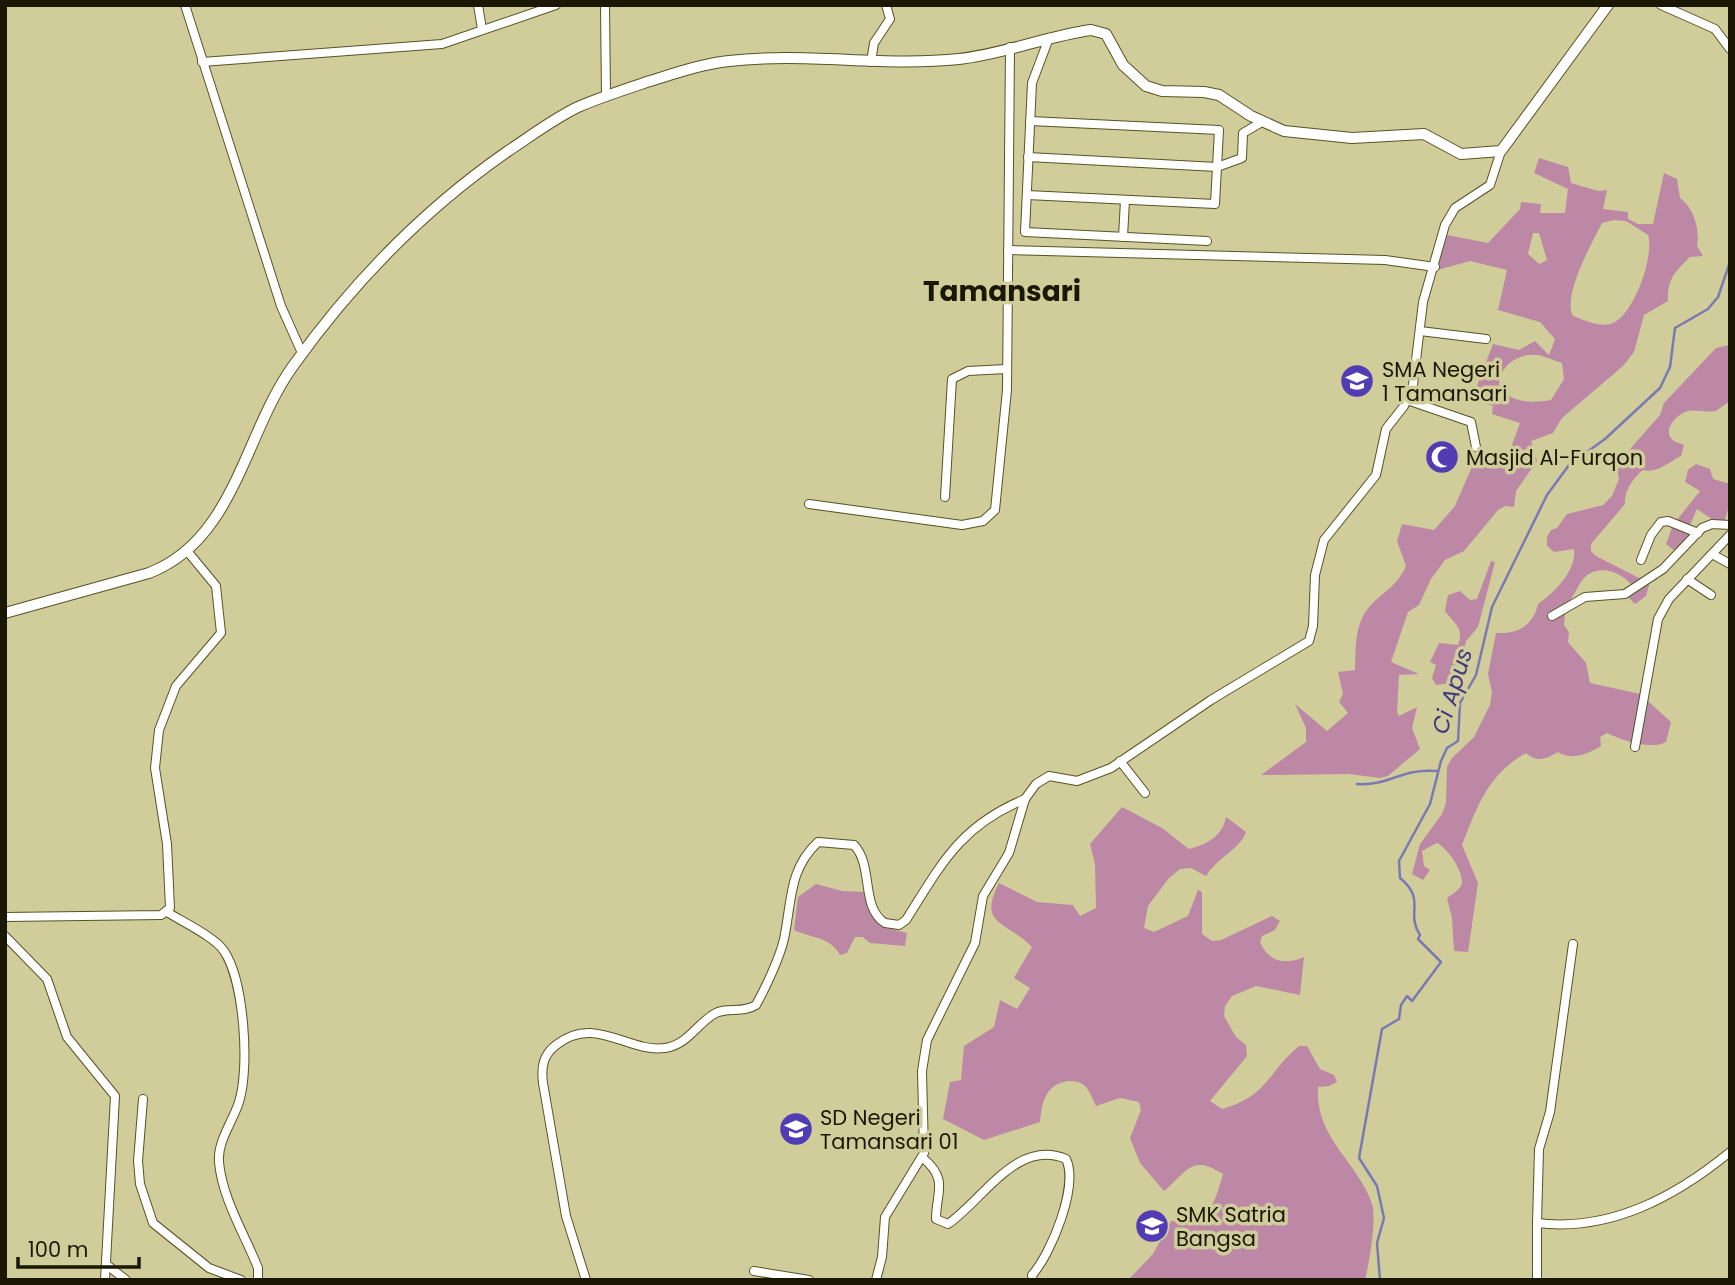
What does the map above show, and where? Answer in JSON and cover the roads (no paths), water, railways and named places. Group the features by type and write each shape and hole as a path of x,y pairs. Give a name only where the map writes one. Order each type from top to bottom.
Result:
{"main road":[{"path":"5,614 149,573 169,565 188,552 225,506 261,419 279,385 349,291 399,239 460,185 553,120 606,96 680,71 728,61 871,62 961,58 1091,30 1103,32 1129,73 1146,86 1171,92 1211,93 1262,122 1284,131 1319,136 1375,138 1424,134 1456,152 1469,155 1501,151 1608,5"}],"street":[{"path":"185,5 281,306 302,353"},
{"path":"478,5 482,29"},
{"path":"202,62 396,50 442,44 555,5"},
{"path":"605,5 606,96"},
{"path":"871,62 874,43 890,19 887,5"},
{"path":"1661,5 1715,29 1730,49"},
{"path":"1049,38 1035,68 1025,232 1207,241"},
{"path":"809,504 972,525 990,517 998,501 1006,369 1010,47"},
{"path":"1027,195 1215,204 1219,130 1030,121"},
{"path":"1028,158 1217,167 1242,158 1243,133 1262,122"},
{"path":"876,1280 882,1257 885,1217 923,1158 922,1071 927,1040 975,943 983,896 1009,853 1026,799 1043,778 1087,779 1121,761 1211,700 1309,641 1313,626 1315,575 1324,540 1376,475 1386,429 1407,400 1415,379 1426,291 1451,214 1490,185 1501,151"},
{"path":"1123,237 1125,200"},
{"path":"1008,250 1385,260 1435,267"},
{"path":"1420,331 1486,340"},
{"path":"945,497 952,379 968,371 1006,369"},
{"path":"1407,400 1471,422 1476,447"},
{"path":"1641,560 1651,535 1661,522 1668,521 1698,533"},
{"path":"1552,616 1585,597 1618,597 1632,590 1663,569 1698,533 1712,524 1730,525"},
{"path":"1635,747 1655,627 1662,609 1730,535"},
{"path":"5,917 161,915 170,908 167,844 155,768 159,730 176,686 221,633 216,586 188,552"},
{"path":"1712,554 1730,564"},
{"path":"1687,579 1711,595"},
{"path":"1121,761 1145,793"},
{"path":"586,1280 566,1216 543,1083 542,1065 551,1049 565,1038 584,1033 664,1048 685,1039 715,1013 747,1010 755,1005 784,941 789,893 795,874 809,850 818,842 845,842 861,852 874,911 885,923 899,925 906,920 933,873 956,843 998,810 1026,799"},
{"path":"167,912 219,945 233,973 246,1048 245,1069 240,1101 219,1161 223,1181 258,1268 256,1279"},
{"path":"5,936 47,979 67,1037 115,1096 105,1280"},
{"path":"1537,1280 1539,1149 1550,1112 1573,944"},
{"path":"143,1099 138,1161 140,1184 153,1223 209,1268 241,1280"},
{"path":"1537,1223 1564,1225 1620,1216 1684,1186 1730,1152"},
{"path":"923,1158 937,1175 941,1188 936,1219 948,1224 965,1212 1006,1171 1033,1155 1040,1153 1066,1159 1068,1191 1052,1245 1044,1261 1032,1275 1032,1280"},
{"path":"107,1265 126,1280"},
{"path":"754,1271 809,1280"}],"waterway":[{"name":"Ci Apus","path":"1380,1280 1377,1243 1384,1218 1377,1186 1359,1158 1382,1029 1399,1019 1401,1005 1407,996 1412,1001 1441,962 1418,939 1420,935 1414,919 1414,900 1408,886 1400,878 1399,861 1430,804 1447,748 1458,741 1460,703 1476,675 1492,607 1547,495 1569,465 1605,439 1660,388 1670,367 1675,328 1708,309 1718,297 1730,262"},
{"path":"1357,784 1379,782 1414,772 1437,771"}],"place":[{"name":"SMA Negeri 1 Tamansari","path":"1357,381"},
{"name":"Masjid Al-Furqon","path":"1442,457"},
{"name":"SD Negeri Tamansari 01","path":"796,1129"},
{"name":"SMK Satria Bangsa","path":"1152,1226"}],"district":[{"name":"Tamansari","path":"1002,291"}]}
